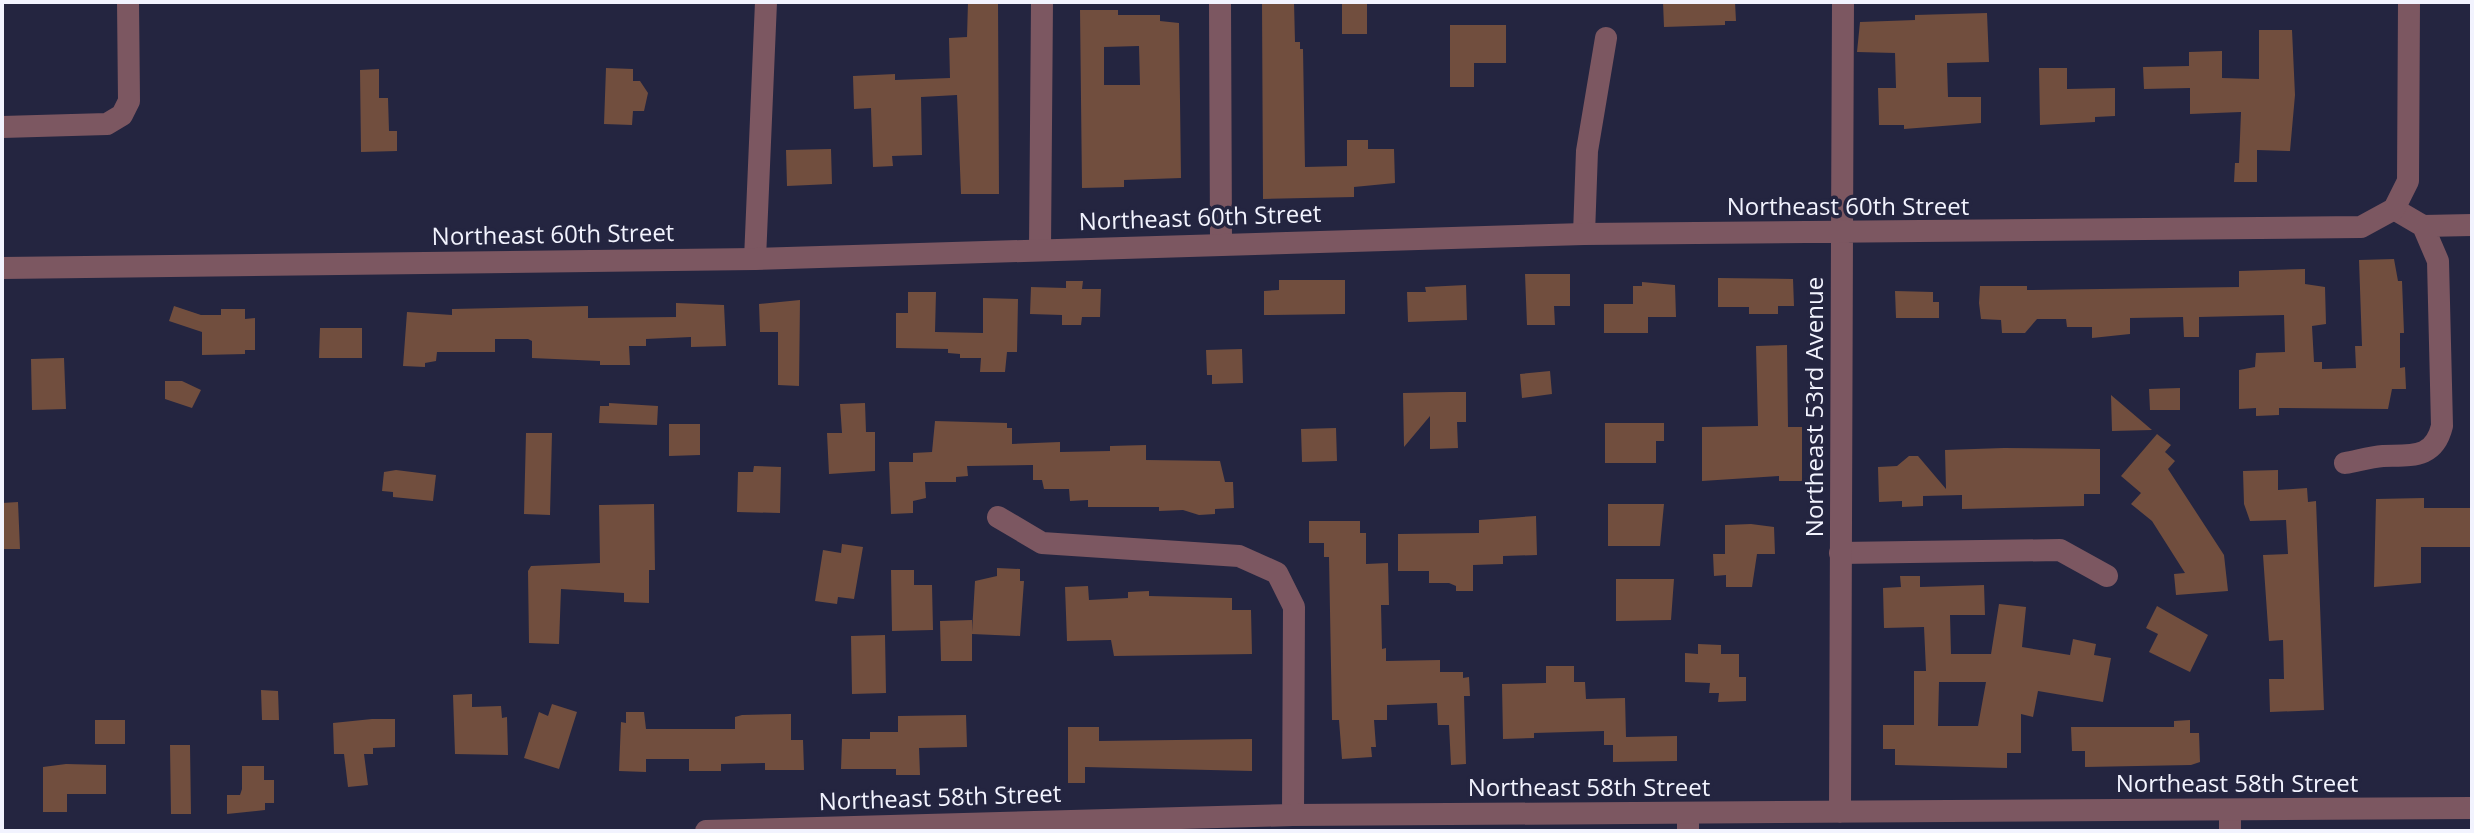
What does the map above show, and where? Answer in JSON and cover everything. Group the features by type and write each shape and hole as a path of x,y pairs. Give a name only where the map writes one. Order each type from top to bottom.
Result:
{"street":[{"path":"2,127 107,124 122,115 129,101 128,2"},
{"path":"755,259 766,2"},
{"path":"1040,248 1042,2"},
{"path":"1220,2 1221,242"},
{"name":"Northeast 53rd Avenue","path":"1840,812 1843,2"},
{"path":"2409,2 2411,160 2408,181 2394,209 2423,226 2472,225"},
{"path":"1584,234 1587,151 1606,38"},
{"name":"Northeast 60th Street","path":"2,268 755,259 1221,242 1584,234 2342,229 2378,221 2394,209"},
{"path":"2345,463 2379,456 2415,456 2429,451 2438,441 2442,426 2438,261 2423,226"},
{"path":"998,517 1042,543 1239,556 1277,573 1294,607 1293,815"},
{"path":"1840,553 2060,550 2107,576"},
{"name":"Northeast 58th Street","path":"706,831 1136,824 1293,815 1688,822 1840,812 2230,820 2472,808"}],"building":[{"path":"968,2 998,2 999,194 961,194 957,95 921,97 922,155 892,156 893,166 873,167 871,108 854,109 853,76 895,74 895,80 950,78 949,38 967,37"},
{"path":"1262,2 1294,2 1295,42 1300,42 1300,49 1303,49 1305,167 1347,166 1347,140 1368,140 1368,149 1394,149 1395,183 1354,187 1354,197 1263,199"},
{"path":"1342,2 1367,2 1367,34 1342,34"},
{"path":"1663,2 1735,2 1736,21 1725,21 1725,25 1664,27"},
{"path":"1080,10 1118,10 1118,15 1160,15 1160,21 1179,23 1181,178 1124,180 1124,187 1082,188","holes":["1139,46 1140,85 1104,85 1104,47"]},
{"path":"1987,13 1989,62 1947,63 1948,97 1981,97 1981,123 1904,129 1904,125 1879,125 1878,88 1896,88 1895,53 1857,52 1860,22 1915,20 1915,15"},
{"path":"1450,25 1506,25 1506,63 1474,63 1474,87 1450,87"},
{"path":"2259,30 2292,30 2295,95 2290,151 2257,150 2257,182 2234,182 2235,163 2239,163 2241,112 2190,114 2190,88 2144,89 2143,67 2189,66 2189,52 2222,51 2222,78 2259,79"},
{"path":"606,68 633,69 633,81 640,81 648,93 644,111 633,111 632,125 604,124"},
{"path":"2039,68 2067,68 2067,89 2115,88 2115,116 2095,117 2095,122 2040,125"},
{"path":"379,69 379,98 388,98 389,131 397,131 397,151 361,152 360,70"},
{"path":"831,149 832,184 787,186 786,150"},
{"path":"2394,259 2398,281 2402,281 2404,333 2400,333 2400,368 2405,367 2406,389 2392,389 2388,409 2279,408 2279,415 2256,416 2256,408 2239,409 2239,370 2255,367 2256,353 2285,352 2284,315 2199,317 2199,337 2184,337 2183,317 2130,318 2130,334 2092,338 2092,327 2067,327 2066,319 2037,319 2025,333 2002,333 2001,320 1981,319 1980,286 2027,286 2027,290 2239,287 2239,271 2305,269 2305,284 2325,287 2326,324 2312,326 2314,362 2322,362 2322,369 2356,368 2355,346 2362,346 2359,260"},
{"path":"1525,274 1570,274 1570,306 1554,306 1555,325 1527,325"},
{"path":"1718,278 1793,279 1794,306 1778,306 1778,314 1749,314 1749,307 1718,307"},
{"path":"1279,280 1345,280 1345,314 1264,315 1264,291 1279,290"},
{"path":"1066,281 1083,281 1082,289 1101,289 1100,317 1082,317 1081,325 1062,325 1062,315 1030,314 1031,287 1066,288"},
{"path":"1642,282 1675,285 1676,317 1648,317 1648,333 1604,333 1604,304 1633,304 1633,286 1642,286"},
{"path":"1466,285 1467,320 1408,322 1407,292 1426,292 1425,287"},
{"path":"1895,291 1933,292 1933,302 1939,302 1939,318 1896,318"},
{"path":"908,292 936,292 935,332 983,333 983,298 1018,299 1017,352 1007,352 1005,372 980,372 981,358 960,358 960,354 948,353 948,349 896,348 896,313 908,313"},
{"path":"800,300 799,386 778,385 778,332 760,332 759,304"},
{"path":"676,303 724,305 726,346 691,347 691,337 646,339 646,346 629,346 630,365 600,365 600,361 532,358 532,341 495,339 495,352 437,352 436,361 425,363 425,367 403,366 407,312 452,315 452,309 588,306 588,318 676,317"},
{"path":"174,306 201,315 221,315 221,309 245,309 245,319 255,318 255,350 245,350 245,354 202,355 202,332 169,321"},
{"path":"320,328 362,328 362,358 319,358"},
{"path":"1787,345 1788,427 1802,427 1802,481 1779,481 1779,476 1702,481 1702,427 1758,426 1756,346"},
{"path":"1242,349 1243,383 1212,384 1212,375 1207,375 1206,350"},
{"path":"64,358 66,409 32,410 31,359"},
{"path":"1550,371 1552,394 1522,398 1520,374"},
{"path":"165,381 182,381 201,390 192,408 165,399"},
{"path":"2180,388 2180,410 2150,410 2149,389"},
{"path":"1466,392 1466,422 1457,422 1458,448 1430,449 1430,416 1404,447 1403,393"},
{"path":"2111,395 2152,430 2112,431"},
{"path":"609,403 658,406 657,425 599,423 600,406 609,406"},
{"path":"865,403 866,432 875,432 875,471 829,474 827,433 842,433 840,404"},
{"path":"935,421 1007,423 1007,428 1012,428 1012,444 1060,442 1060,452 1110,451 1110,446 1146,445 1146,460 1220,461 1225,482 1233,482 1234,508 1215,509 1215,514 1199,515 1183,510 1159,511 1159,507 1088,507 1088,500 1070,501 1069,489 1044,489 1042,480 1033,480 1033,465 967,466 968,476 956,477 956,482 925,482 926,498 913,501 913,513 891,514 889,462 913,462 913,453 932,452"},
{"path":"1605,423 1664,423 1664,441 1656,441 1656,463 1605,463"},
{"path":"669,424 700,424 700,455 669,456"},
{"path":"1336,428 1337,461 1302,462 1301,429"},
{"path":"526,433 552,433 550,515 524,514"},
{"path":"2157,434 2171,445 2165,452 2175,461 2168,469 2224,555 2228,591 2176,595 2174,574 2185,573 2152,521 2131,504 2141,493 2121,476"},
{"path":"2100,449 2100,494 2084,494 2084,506 1962,509 1962,495 1923,496 1923,506 1902,507 1902,501 1879,502 1878,467 1897,466 1909,456 1918,456 1946,489 1945,450"},
{"path":"754,466 781,467 780,513 737,512 738,472 753,472"},
{"path":"396,470 436,475 433,501 393,497 393,492 382,491 384,472"},
{"path":"2278,470 2278,490 2307,488 2308,502 2316,501 2324,710 2270,712 2269,679 2284,679 2283,640 2269,641 2263,555 2288,554 2286,520 2250,521 2244,504 2243,471"},
{"path":"2424,498 2424,508 2472,508 2472,547 2421,547 2421,583 2374,587 2376,499"},
{"path":"18,502 20,549 2,549 2,503"},
{"path":"654,504 655,570 649,570 649,603 624,602 624,593 561,589 559,644 529,643 528,571 531,566 600,563 599,505"},
{"path":"1608,504 1664,504 1660,546 1608,546"},
{"path":"1536,516 1537,555 1503,556 1503,564 1473,565 1473,591 1456,591 1456,586 1449,583 1429,583 1429,571 1398,571 1398,534 1479,533 1479,520"},
{"path":"1309,521 1360,521 1360,533 1366,533 1366,564 1388,563 1389,605 1381,605 1382,649 1386,648 1386,661 1440,660 1440,672 1463,672 1463,678 1469,677 1470,696 1464,696 1466,764 1451,765 1449,725 1438,725 1437,703 1387,705 1387,720 1374,720 1376,747 1371,747 1372,757 1342,759 1339,720 1332,720 1329,557 1324,557 1324,543 1309,543"},
{"path":"1725,525 1774,527 1775,554 1757,554 1752,587 1726,587 1726,575 1714,576 1713,554 1725,554"},
{"path":"842,544 863,547 854,599 838,597 837,604 815,601 823,550 841,553"},
{"path":"997,568 1020,569 1020,581 1024,581 1020,636 972,634 972,661 941,661 940,621 972,620 972,632 975,581 997,576"},
{"path":"891,570 914,570 914,585 932,585 933,630 892,631"},
{"path":"1900,576 1920,576 1920,587 1984,585 1985,615 1950,615 1951,654 1991,654 1999,604 2026,607 2022,647 2070,655 2073,639 2096,644 2094,655 2111,658 2103,702 2038,691 2033,717 2021,714 2021,753 2007,753 2007,768 1895,765 1895,749 1883,749 1883,725 1914,725 1914,671 1926,671 1924,627 1884,628 1883,588 1901,587","holes":["1939,682 1986,682 1978,726 1938,726"]},
{"path":"1616,579 1674,579 1671,620 1616,621"},
{"path":"1088,586 1089,600 1128,598 1128,592 1149,591 1149,596 1232,598 1232,610 1251,610 1252,654 1114,656 1111,640 1067,641 1065,587"},
{"path":"2157,606 2208,635 2190,672 2149,652 2158,634 2146,628"},
{"path":"885,635 886,693 852,694 851,636"},
{"path":"1698,644 1721,645 1721,654 1739,654 1739,677 1746,677 1746,701 1718,702 1719,693 1709,693 1710,683 1685,682 1685,653 1698,654"},
{"path":"1546,666 1574,666 1574,682 1585,682 1586,699 1625,698 1626,737 1677,736 1677,761 1613,762 1613,745 1604,745 1604,731 1534,733 1534,738 1503,739 1502,684 1546,683"},
{"path":"261,690 278,691 279,720 262,720"},
{"path":"472,694 472,707 501,706 502,718 507,717 508,755 455,754 453,695"},
{"path":"552,704 577,712 559,769 524,758 539,712 548,716"},
{"path":"626,712 644,712 646,729 735,729 735,717 742,715 791,714 791,740 803,740 804,770 765,770 765,763 721,764 721,771 689,771 689,759 646,759 646,772 619,771 621,722 626,723"},
{"path":"966,715 967,747 919,748 920,775 896,775 896,769 841,769 842,739 870,739 870,732 898,732 898,716"},
{"path":"395,719 395,747 373,748 373,754 364,754 368,785 348,787 344,754 334,754 333,723"},
{"path":"95,720 125,720 125,744 95,744"},
{"path":"2190,720 2190,733 2199,733 2200,762 2191,765 2085,767 2085,751 2072,751 2071,727 2174,727 2174,721"},
{"path":"1068,727 1099,727 1099,741 1252,739 1252,771 1085,767 1085,783 1068,783"},
{"path":"170,745 190,745 191,814 171,814"},
{"path":"106,765 106,794 67,794 67,812 43,812 43,767"},
{"path":"242,766 264,766 264,780 274,780 274,803 265,803 265,810 227,814 227,795 240,795 242,789"}]}
